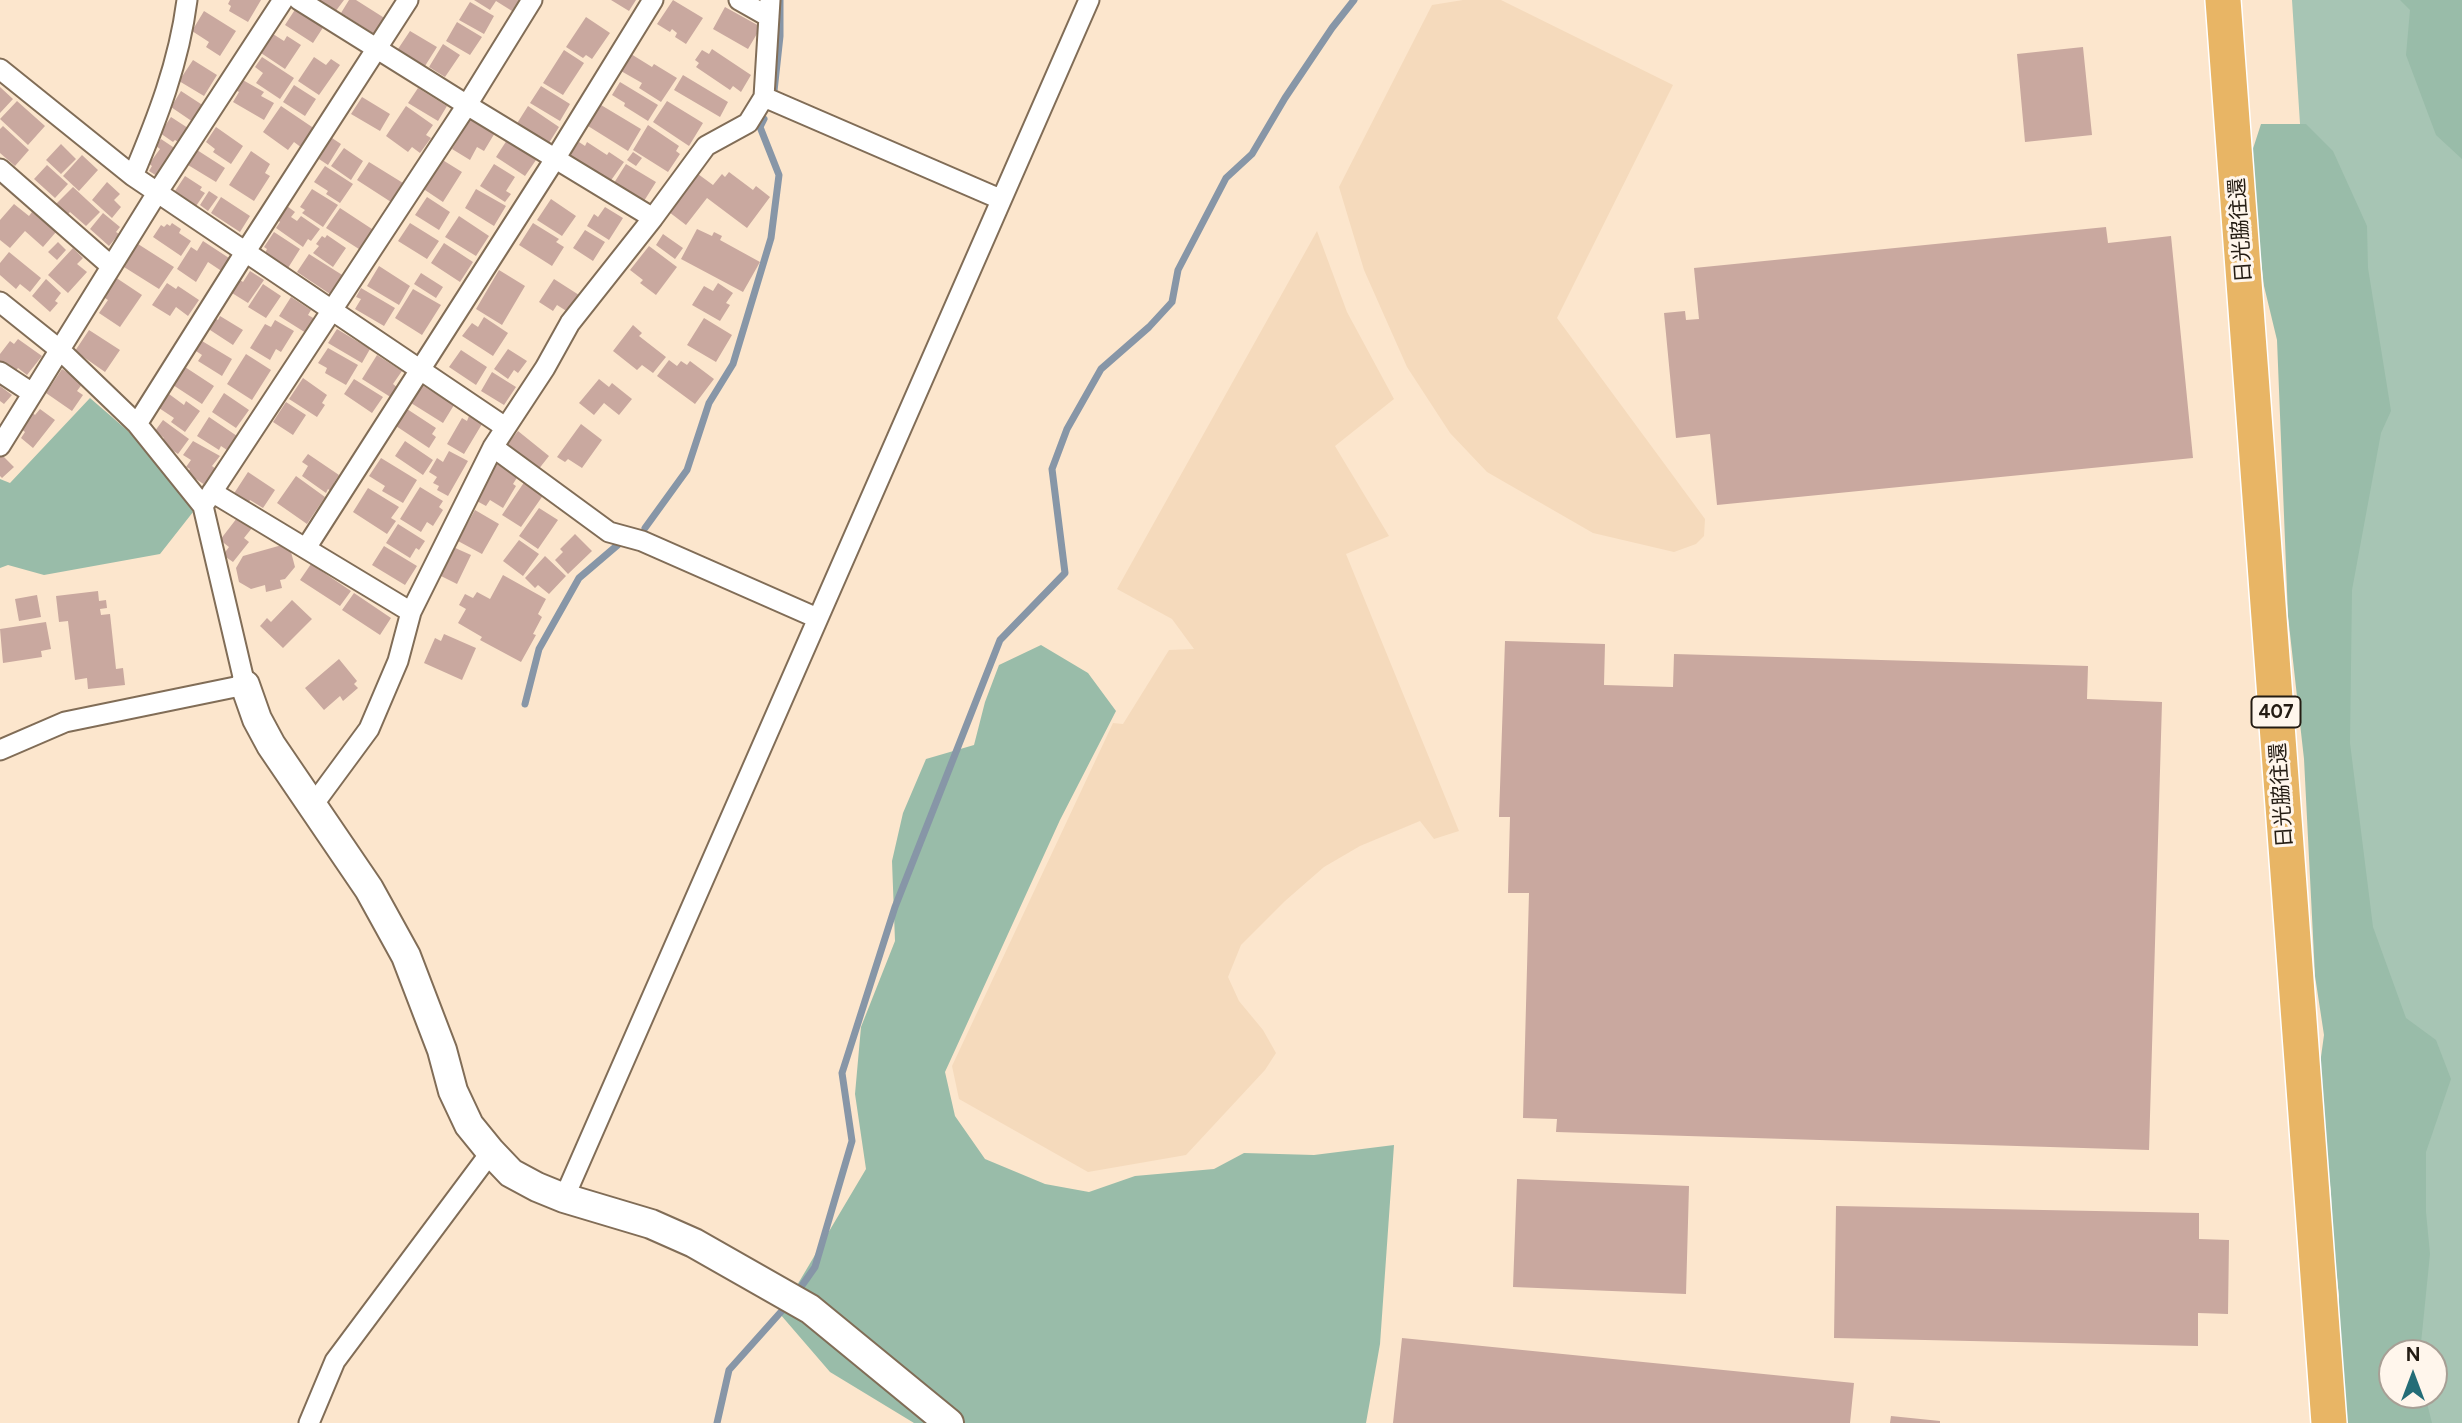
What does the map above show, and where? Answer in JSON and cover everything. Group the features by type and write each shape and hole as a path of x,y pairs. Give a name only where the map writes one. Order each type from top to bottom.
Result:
{"highway":[{"name":"日光脇往還","path":"2223,0 2329,1423"}],"street":[{"path":"132,176 158,117 174,69 187,0"},
{"path":"0,446 157,193 283,0"},
{"path":"299,0 653,218"},
{"path":"137,424 408,0"},
{"path":"532,0 467,105 207,499 245,685 257,719 271,745 369,888 406,956 442,1050 453,1091 469,1125 491,1153 511,1173 537,1187 662,1228 694,1243 810,1310 949,1423"},
{"path":"306,548 555,159 653,0"},
{"path":"313,805 369,729 398,661 411,612 493,447 570,323 706,146 748,123 764,97 769,8 739,0"},
{"path":"564,1198 1089,0"},
{"path":"0,69 132,176 505,427"},
{"path":"764,97 1000,199"},
{"path":"0,169 111,267"},
{"path":"0,302 60,350 137,424 207,499 306,548 411,612"},
{"path":"0,372 32,393"},
{"path":"493,447 609,532 642,541 817,618"},
{"path":"0,750 65,722 245,685"},
{"path":"309,1423 335,1361 491,1153"}],"shaded area":[{"path":"1463,0 1501,0 1673,85 1557,318 1705,519 1704,536 1696,544 1674,552 1593,533 1487,472 1450,433 1407,367 1364,270 1339,187 1432,5"},
{"path":"1317,231 1347,312 1394,399 1335,446 1389,536 1346,554 1459,831 1434,839 1420,821 1360,846 1324,867 1285,901 1241,945 1228,977 1239,1001 1263,1030 1276,1053 1265,1070 1186,1155 1088,1172 959,1099 952,1066 1113,723 1123,724 1169,650 1194,649 1172,619 1117,589"}],"green space":[{"path":"2292,0 2462,0 2462,1423 2384,1423 2383,1409 2448,1409 2448,1339 2379,1339"},
{"path":"2400,0 2462,0 2462,159 2436,135 2406,55 2410,10"},
{"path":"2261,124 2306,124 2333,151 2367,226 2368,268 2391,411 2381,433 2352,590 2350,743 2373,927 2406,1018 2436,1040 2451,1079 2426,1152 2426,1212 2430,1254 2421,1339 2378,1339 2378,1409 2428,1409 2432,1423 2345,1423 2337,1352 2339,1296 2332,1233 2331,1193 2317,1086 2324,1035 2315,976 2304,759 2288,616 2277,340 2264,286 2249,161"},
{"path":"90,398 161,464 193,512 160,554 44,575 8,565 0,568 0,479 10,483"},
{"path":"1041,645 1088,673 1116,711 1060,820 945,1072 955,1116 985,1159 1045,1184 1089,1192 1135,1176 1214,1169 1244,1153 1314,1155 1394,1145 1380,1344 1366,1423 914,1423 830,1372 780,1314 866,1169 855,1094 861,1027 895,941 892,861 903,813 926,759 974,745 985,702 999,665"}],"building":[{"path":"230,0 261,0 248,22 229,11"},
{"path":"319,0 344,0 335,12"},
{"path":"349,0 356,0 386,19 376,35 341,13"},
{"path":"474,0 519,0 512,11 496,1 490,10"},
{"path":"611,0 636,0 629,11"},
{"path":"673,0 703,18 686,44 675,37 677,33 672,29 670,32 657,24"},
{"path":"470,2 494,16 484,34 459,20"},
{"path":"725,7 761,27 748,49 713,29"},
{"path":"296,8 324,26 313,43 285,25"},
{"path":"204,11 236,31 220,56 206,47 209,42 192,31"},
{"path":"586,17 610,33 592,59 586,55 583,58 566,47"},
{"path":"457,22 482,37 470,55 446,41"},
{"path":"410,31 437,47 425,66 398,49"},
{"path":"273,34 284,41 287,36 301,45 285,69 261,53"},
{"path":"443,44 460,55 445,77 429,67"},
{"path":"2083,47 2092,135 2025,142 2017,54"},
{"path":"712,49 751,75 741,92 733,86 730,90 696,67 699,63 695,60 702,50 709,54"},
{"path":"564,50 584,63 563,95 543,83"},
{"path":"631,54 677,78 661,102 639,88 642,83 621,71"},
{"path":"262,57 294,78 280,99 256,83 263,73 255,67"},
{"path":"314,57 326,65 331,59 340,65 319,95 298,81"},
{"path":"193,60 217,75 204,96 179,81"},
{"path":"683,75 728,102 720,117 674,90"},
{"path":"241,79 264,92 261,96 274,103 264,120 233,102 239,92 235,90"},
{"path":"620,82 658,105 648,121 612,95"},
{"path":"294,85 316,99 305,116 283,102"},
{"path":"541,86 570,104 560,121 530,103"},
{"path":"0,87 13,99 0,113"},
{"path":"418,88 447,106 438,121 408,103"},
{"path":"181,91 204,106 193,122 171,107"},
{"path":"362,97 390,114 380,131 351,114"},
{"path":"17,101 45,126 28,145 0,119"},
{"path":"667,101 703,123 689,146 653,122"},
{"path":"601,105 641,129 628,151 588,126"},
{"path":"281,106 315,129 302,148 294,142 288,150 263,132"},
{"path":"406,106 433,125 426,135 431,138 420,153 412,147 408,152 386,136"},
{"path":"528,106 559,127 547,146 516,125"},
{"path":"471,116 496,131 484,151 477,147 470,160 452,149"},
{"path":"171,117 191,130 181,144 160,133"},
{"path":"648,125 679,146 676,151 680,154 668,172 633,150"},
{"path":"3,126 29,150 15,166 0,153 0,129"},
{"path":"216,127 243,146 231,164 213,152 215,149 206,142"},
{"path":"332,138 341,144 328,165 319,159"},
{"path":"161,139 176,149 157,176 149,171 152,166 149,164 160,149 156,146"},
{"path":"507,140 536,160 525,176 496,157"},
{"path":"579,142 585,146 587,142 624,162 607,186 596,173 570,155"},
{"path":"61,144 76,159 61,174 46,160"},
{"path":"344,148 363,161 351,180 331,166"},
{"path":"197,150 225,168 216,182 188,165"},
{"path":"251,151 270,164 265,173 270,176 254,201 229,185"},
{"path":"633,152 642,158 636,166 627,160"},
{"path":"82,155 98,170 79,191 63,176"},
{"path":"441,159 462,172 443,202 422,188"},
{"path":"369,162 403,183 391,202 357,180"},
{"path":"494,164 515,177 506,191 511,194 505,202 480,186"},
{"path":"626,164 656,182 644,201 614,183"},
{"path":"47,165 68,184 55,198 34,179"},
{"path":"325,166 353,184 340,203 314,182"},
{"path":"729,172 753,190 756,186 770,197 747,228 707,198 686,225 669,212 698,174 713,185 722,174 725,177"},
{"path":"185,176 202,187 200,190 205,193 196,206 175,191"},
{"path":"107,182 120,194 114,200 121,207 112,218 92,200"},
{"path":"73,187 100,212 86,226 70,212 65,217 54,206"},
{"path":"312,189 338,205 323,227 302,213 305,210 300,207"},
{"path":"476,189 506,206 494,226 465,208"},
{"path":"209,191 218,197 208,211 200,205"},
{"path":"221,197 250,216 240,232 211,213"},
{"path":"427,197 450,212 439,230 415,215"},
{"path":"551,199 576,216 562,236 537,220"},
{"path":"14,204 29,216 32,212 56,232 43,247 25,231 10,248 0,240 0,220"},
{"path":"287,206 295,212 291,217 297,221 301,216 320,229 303,247 276,228"},
{"path":"605,207 623,218 609,240 587,226 594,214 598,217"},
{"path":"340,208 375,231 362,251 326,228"},
{"path":"103,213 120,227 116,232 119,234 109,246 90,229"},
{"path":"459,216 489,236 476,256 445,237"},
{"path":"172,223 181,229 179,233 191,241 181,256 153,237 161,225 170,226"},
{"path":"410,223 439,241 427,259 398,241"},
{"path":"533,223 559,239 556,242 564,247 552,266 519,245"},
{"path":"2106,227 2108,243 2171,236 2193,458 1717,505 1710,434 1676,438 1664,313 1685,311 1686,320 1699,319 1694,268"},
{"path":"697,229 712,236 714,232 722,236 720,240 760,262 743,292 681,259"},
{"path":"585,230 605,242 593,261 573,248"},
{"path":"274,232 300,249 288,268 265,253 267,249 264,247"},
{"path":"663,234 683,248 675,259 656,245"},
{"path":"327,235 346,248 333,267 313,253 322,236 325,238"},
{"path":"203,241 232,260 223,272 208,262 196,282 177,269 191,247 197,251"},
{"path":"58,242 66,250 57,260 48,252"},
{"path":"444,243 473,262 460,282 431,263"},
{"path":"138,244 174,267 159,289 124,267"},
{"path":"649,246 677,267 656,295 640,283 643,280 630,270"},
{"path":"73,248 83,258 77,264 87,272 68,293 48,275"},
{"path":"9,252 41,278 30,292 20,284 16,289 0,275 0,263"},
{"path":"309,254 347,278 337,294 332,290 330,294 297,272"},
{"path":"379,266 410,286 399,305 367,286"},
{"path":"499,270 525,286 502,325 476,309"},
{"path":"250,271 264,280 248,303 232,293"},
{"path":"421,273 443,287 436,298 414,284"},
{"path":"115,277 142,295 120,327 99,313 108,300 102,296"},
{"path":"46,279 61,293 55,301 58,303 50,312 32,296"},
{"path":"554,279 579,295 568,312 557,305 553,311 539,302"},
{"path":"167,283 176,289 178,286 199,300 188,316 176,307 170,316 152,305"},
{"path":"718,283 733,293 726,303 730,305 720,321 692,305 704,286 713,291"},
{"path":"263,284 281,296 266,318 248,307"},
{"path":"361,288 395,308 384,326 355,309 361,299 356,297"},
{"path":"413,289 441,305 422,335 395,318"},
{"path":"291,297 311,310 308,315 315,319 306,333 279,316"},
{"path":"220,316 243,330 233,345 207,328 214,318 218,320"},
{"path":"484,317 508,333 493,356 462,336 472,323 478,327"},
{"path":"704,318 732,335 716,362 687,345"},
{"path":"275,320 294,331 281,352 276,349 270,360 250,348 265,324 271,327"},
{"path":"633,325 642,333 639,336 666,357 653,373 642,365 637,370 613,351"},
{"path":"337,329 370,349 362,363 328,343"},
{"path":"89,330 120,350 105,372 75,351"},
{"path":"18,339 42,356 27,375 18,368 14,373 0,363 0,354 10,341 14,344"},
{"path":"202,341 232,359 222,376 198,361 202,355 196,351"},
{"path":"328,348 358,365 346,385 325,373 327,368 318,363"},
{"path":"508,349 527,361 518,373 514,370 508,379 494,369"},
{"path":"461,350 487,367 476,385 449,367"},
{"path":"246,354 271,370 252,400 227,384"},
{"path":"377,355 402,371 393,384 398,388 392,398 362,379"},
{"path":"669,360 677,366 681,361 687,365 690,361 714,379 695,404 657,376"},
{"path":"185,367 214,386 202,404 173,385"},
{"path":"62,369 83,383 77,391 83,395 72,411 46,393"},
{"path":"492,372 516,387 504,405 481,391"},
{"path":"303,378 327,395 322,403 325,405 317,417 289,399"},
{"path":"354,379 383,397 372,413 344,394"},
{"path":"599,379 609,387 612,383 632,399 619,415 604,403 594,415 579,403"},
{"path":"422,385 454,405 443,423 411,403"},
{"path":"0,386 12,395 4,404 0,401"},
{"path":"224,393 249,410 236,428 212,412"},
{"path":"169,394 184,405 186,401 200,411 185,432 171,422 174,418 159,408"},
{"path":"286,402 306,415 293,435 273,422"},
{"path":"40,409 55,420 33,448 21,438 25,432 20,428 32,412 35,415"},
{"path":"407,409 436,428 432,434 436,437 429,448 396,426"},
{"path":"469,416 482,424 464,454 447,444 462,418 467,421"},
{"path":"209,417 237,436 227,450 221,446 219,450 197,436"},
{"path":"163,420 189,439 178,454 160,442 164,438 155,431"},
{"path":"581,424 602,440 582,468 568,459 565,462 557,457"},
{"path":"518,431 549,456 538,470 506,446"},
{"path":"193,441 220,456 212,466 216,469 205,485 187,473 190,469 186,467 191,460 183,455"},
{"path":"405,441 433,460 423,475 395,456"},
{"path":"449,451 468,461 448,496 437,490 439,486 433,483 437,477 429,472 437,458 443,462"},
{"path":"308,454 339,475 332,492 328,489 326,493 302,476 308,466 302,462"},
{"path":"2,455 14,467 2,478 0,457"},
{"path":"381,458 417,480 403,503 382,491 385,486 369,476"},
{"path":"497,463 518,476 513,484 516,486 503,508 490,500 486,506 475,500"},
{"path":"248,472 275,490 263,508 250,500 248,504 233,495"},
{"path":"296,476 325,497 307,524 277,503"},
{"path":"525,481 544,494 521,527 502,515"},
{"path":"420,487 443,501 439,507 443,510 433,526 427,522 421,532 400,519"},
{"path":"368,488 399,507 391,518 396,521 387,534 353,512"},
{"path":"539,508 558,520 538,549 519,536"},
{"path":"475,510 499,524 482,554 458,541"},
{"path":"237,518 252,528 244,538 249,542 233,562 223,555 229,547 220,540"},
{"path":"398,524 425,541 419,550 416,548 410,558 386,543"},
{"path":"575,534 592,551 568,574 555,560 563,552 560,549"},
{"path":"519,540 539,554 523,576 503,561"},
{"path":"282,545 291,552 295,567 285,579 280,580 282,588 266,592 265,585 251,589 239,582 236,568 243,556"},
{"path":"384,546 417,566 405,585 372,565"},
{"path":"453,547 471,555 457,584 439,575"},
{"path":"545,556 566,576 549,594 538,585 535,588 525,578"},
{"path":"311,564 351,591 340,606 300,580"},
{"path":"503,575 546,599 538,614 542,617 533,634 536,635 521,662 480,640 482,637 458,623 466,609 459,605 465,594 473,598 477,592 490,599"},
{"path":"98,591 99,601 106,600 107,608 100,609 101,615 110,614 116,669 123,668 125,685 88,689 87,678 75,680 68,621 59,622 56,596"},
{"path":"354,593 391,618 380,635 342,610"},
{"path":"37,595 41,617 19,621 15,599"},
{"path":"292,600 312,619 283,648 260,626 267,618 271,622"},
{"path":"46,622 51,649 41,651 42,657 3,663 0,629"},
{"path":"444,634 476,648 462,680 424,663 435,638 441,641"},
{"path":"1505,641 1605,644 1604,685 1673,687 1674,654 2088,666 2087,699 2162,702 2149,1150 1556,1132 1557,1119 1523,1118 1529,893 1508,893 1510,817 1499,817"},
{"path":"339,659 357,681 354,684 358,688 343,701 340,696 324,710 305,688"},
{"path":"1517,1179 1689,1186 1686,1294 1513,1287"},
{"path":"1836,1206 2199,1213 2199,1239 2229,1240 2228,1314 2198,1313 2198,1346 1834,1338"},
{"path":"1402,1338 1854,1383 1850,1423 1393,1423"},
{"path":"1891,1416 1940,1421 1940,1423 1890,1423"}],"waterway":[{"path":"774,91 780,36 780,0"},
{"path":"796,1294 815,1267 852,1141 842,1073 895,907 1000,640 1065,573 1052,469 1067,429 1101,369 1149,327 1172,302 1178,270 1226,178 1252,154 1285,98 1354,0"},
{"path":"645,528 687,470 709,403 733,364 771,238 779,175 760,127 764,119"},
{"path":"525,704 539,649 579,578 620,543"},
{"path":"717,1423 729,1370 788,1304"}]}
